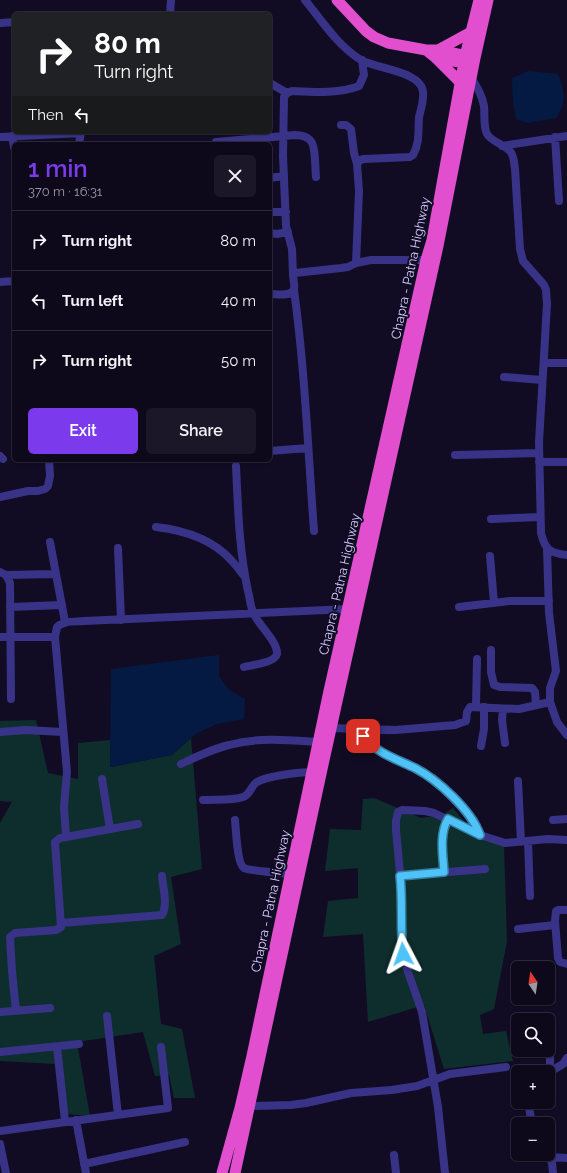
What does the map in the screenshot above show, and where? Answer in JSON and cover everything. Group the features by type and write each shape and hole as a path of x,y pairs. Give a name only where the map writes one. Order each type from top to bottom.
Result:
{"highway":[{"path":"337,0 351,16 374,37 388,43 469,60"},
{"name":"Chapra - Patna Highway","path":"235,1173 331,728 438,246 471,78 469,60 471,32 479,0"},
{"name":"Chapra - Patna Highway","path":"222,1173 242,1101 318,742 426,260 433,236 460,82 469,60 488,0"},
{"path":"437,54 471,32"},
{"path":"437,54 460,82"}],"street":[{"path":"170,12 171,0"},
{"path":"305,0 340,42 362,60 409,76 420,83 423,93 418,143 413,155 410,157 364,159 360,160 357,164"},
{"path":"0,24 12,22"},
{"path":"314,531 303,365 294,290 292,249 288,232 286,212 283,136 284,98 287,93 292,91 329,91 359,86 364,75 362,60"},
{"path":"471,78 480,91 484,125 487,134 510,151 514,162 521,256 526,266 539,277 546,290 539,453 540,517 542,538 547,549 550,629 556,671 550,688 550,702 557,722 567,735"},
{"path":"272,84 287,93"},
{"path":"341,125 346,125 351,129 357,164 359,191 356,263"},
{"path":"0,137 46,134"},
{"path":"216,142 295,135 310,140 314,149 316,177"},
{"path":"12,136 13,142"},
{"path":"502,146 567,136"},
{"path":"555,137 559,201"},
{"path":"272,178 284,176"},
{"path":"272,212 286,212"},
{"path":"272,234 288,232"},
{"path":"293,275 295,273 341,268 371,260 426,260"},
{"path":"0,282 12,281"},
{"path":"272,294 288,294 294,290"},
{"path":"544,363 567,362"},
{"path":"504,377 542,380"},
{"path":"272,451 308,448"},
{"path":"455,455 539,453"},
{"path":"0,497 46,489 50,476 49,462"},
{"path":"539,462 567,462"},
{"path":"236,466 240,538 245,578 253,613 277,652 274,659 268,662 244,667"},
{"path":"491,519 540,517"},
{"path":"156,527 173,529 189,534 211,545 231,559 245,578"},
{"path":"50,542 65,622"},
{"path":"118,548 121,620"},
{"path":"547,549 559,554 567,555"},
{"path":"490,556 494,604"},
{"path":"3,573 55,574"},
{"path":"3,573 10,583 11,699"},
{"path":"459,607 494,604 510,600 549,601"},
{"path":"10,607 62,605"},
{"path":"66,837 64,806 68,776 55,637 57,627 65,622 348,609"},
{"path":"0,638 55,637"},
{"path":"491,650 491,672 494,685 500,687 532,688 535,692 536,705"},
{"path":"477,659 480,707 484,729 481,746"},
{"path":"331,728 396,730 455,725 466,721 468,709 470,707 519,709 550,702"},
{"path":"503,709 502,720 505,743"},
{"path":"359,729 376,749 433,778 474,820 480,835"},
{"path":"0,732 25,730 63,732"},
{"path":"180,764 204,753 238,742 271,739 318,742"},
{"path":"203,800 241,798 247,795 254,784 258,781 292,774 312,772"},
{"path":"102,779 110,829"},
{"path":"518,781 530,896"},
{"path":"445,1173 434,1079 422,1012 403,954 402,895 396,830 398,812 402,810 434,813 480,835 505,843 548,839 567,840"},
{"path":"444,872 443,835 448,819"},
{"path":"553,820 567,819"},
{"path":"235,820 240,862 244,868 290,874"},
{"path":"16,1011 10,937 15,933 56,930 61,927 55,846 57,840 138,824"},
{"path":"400,876 485,869"},
{"path":"61,923 162,915 164,912 162,876"},
{"path":"567,910 560,909 556,912 555,925 558,958 560,962 567,964"},
{"path":"518,929 555,925"},
{"path":"0,1012 50,1008"},
{"path":"107,1016 118,1115"},
{"path":"0,1052 79,1044"},
{"path":"57,1047 65,1122"},
{"path":"0,1131 168,1108 161,1047"},
{"path":"555,1069 563,1064 567,1058"},
{"path":"250,1106 306,1103 351,1093 409,1088 450,1074 506,1067"},
{"path":"76,1120 86,1173"},
{"path":"84,1164 185,1142"},
{"path":"0,1144 6,1173"},
{"path":"394,1155 396,1173"},
{"path":"555,1157 567,1158"},
{"path":"551,1161 553,1173"}],"green space":[{"path":"36,720 48,773 78,779 78,743 110,740 111,767 172,755 191,738 202,869 171,877 181,944 154,956 161,1024 182,1029 195,1098 174,1098 169,1075 155,1076 143,1032 77,1042 90,1116 68,1114 55,1064 0,1061 0,823 12,802 0,801 0,721"},
{"path":"374,798 421,818 442,815 453,808 479,839 504,846 507,941 494,1009 480,1015 483,1034 506,1031 513,1061 444,1069 424,1005 368,1022 363,934 323,937 328,901 358,898 358,868 325,871 330,829 361,830 363,799"}],"water":[{"path":"529,71 558,74 564,97 562,107 556,118 528,123 516,119 513,102 512,78"},
{"path":"219,655 219,676 228,689 245,699 244,719 217,724 197,733 172,755 110,767 111,669"}],"route":[{"path":"363,736 376,749 433,778 474,820 480,835 448,819 443,835 444,872 400,876 402,895 403,954"}]}
